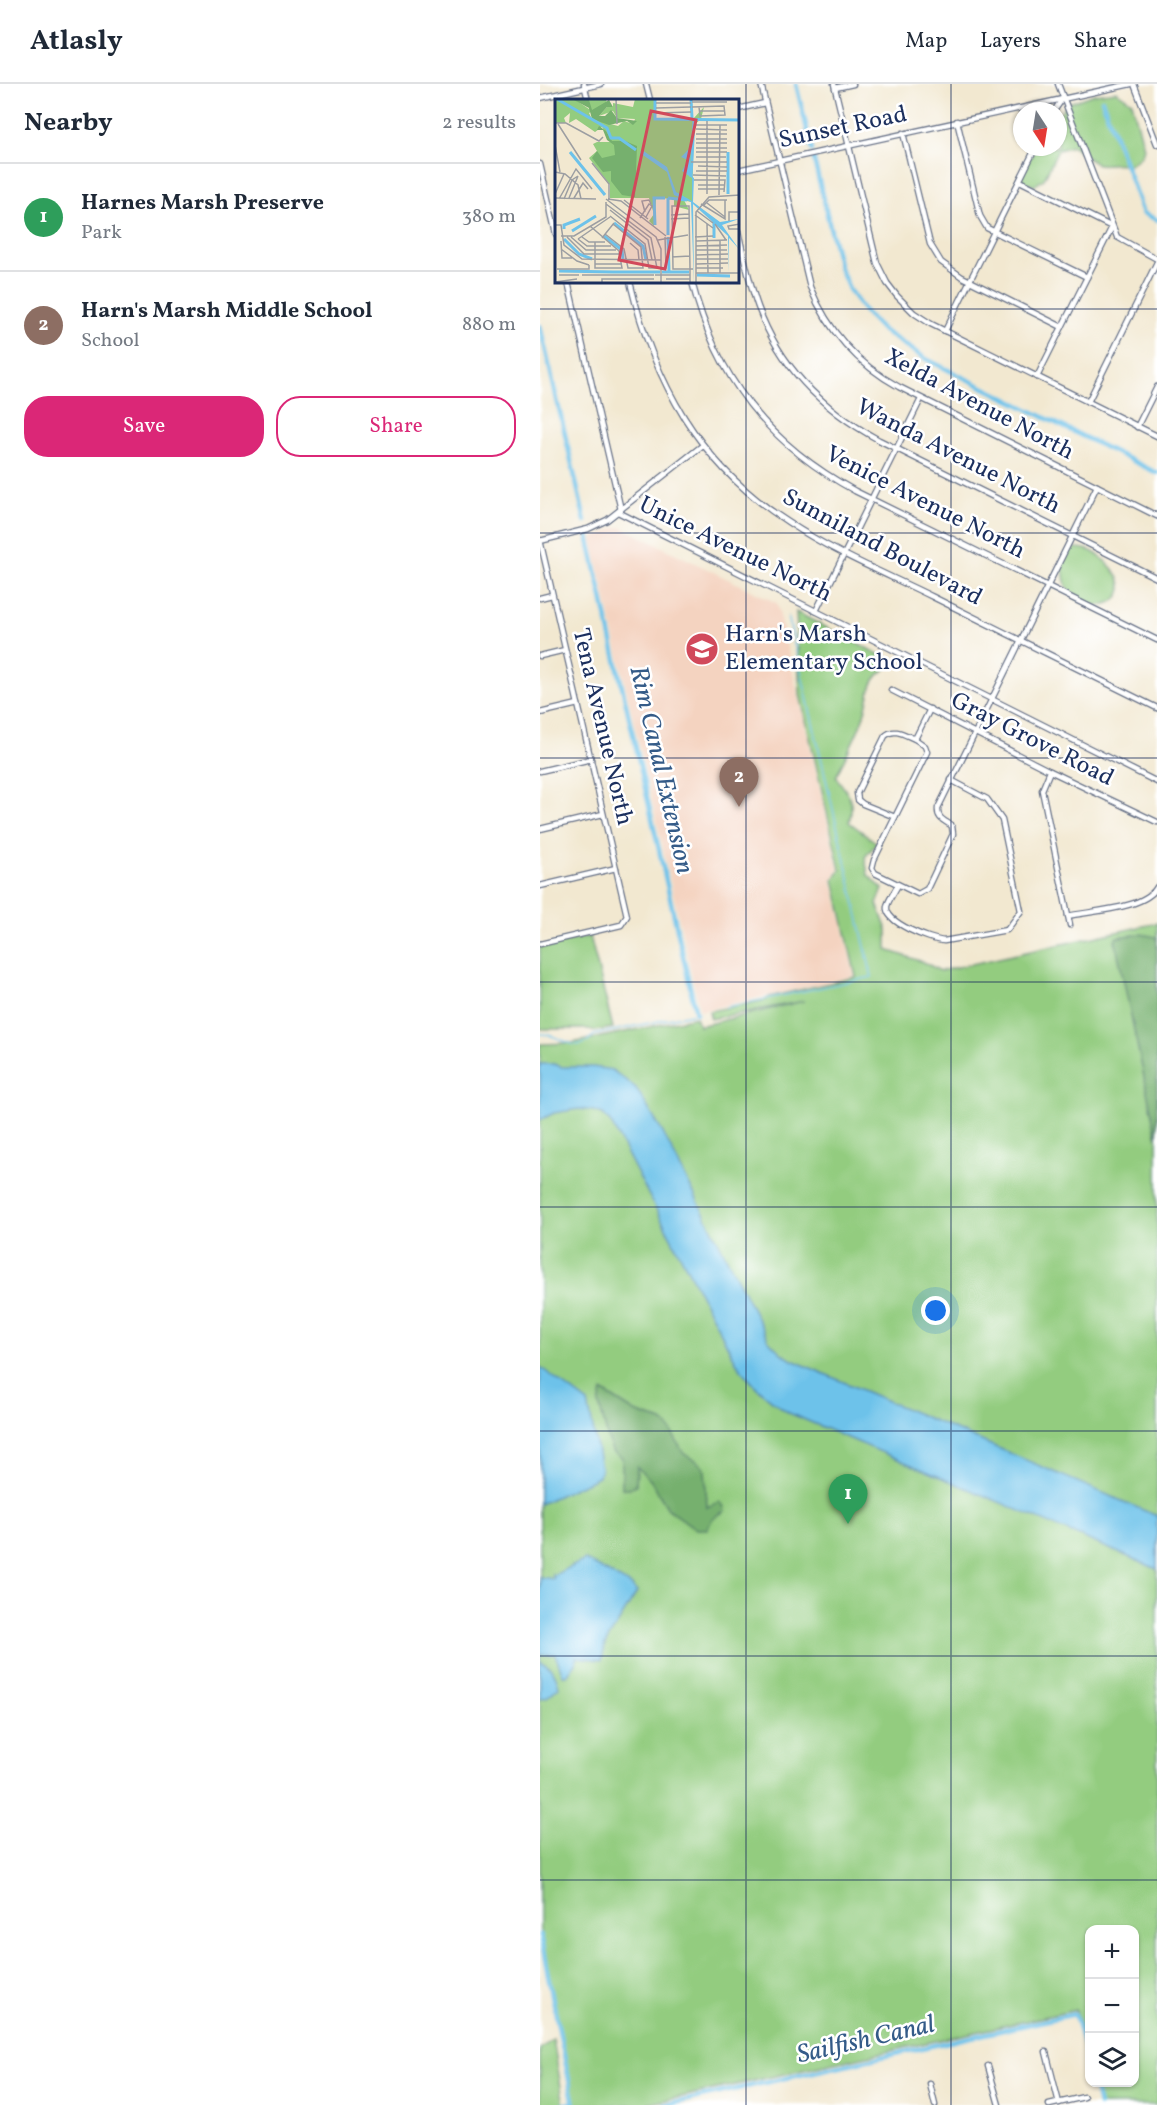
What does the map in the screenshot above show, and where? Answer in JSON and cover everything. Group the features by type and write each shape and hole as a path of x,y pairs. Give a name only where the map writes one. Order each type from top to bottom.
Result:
{"street":[{"path":"540,98 584,86 601,84"},
{"path":"646,84 650,99"},
{"name":"Xelda Avenue North","path":"761,84 810,287 824,316 842,342 861,362 886,380 1157,516"},
{"path":"853,84 835,86 870,237 881,273 907,308 945,331 1157,436"},
{"path":"1058,84 1112,227 1120,240 1157,261 1088,402"},
{"path":"1133,84 1157,144"},
{"name":"Sunset Road","path":"740,170 1133,84"},
{"path":"1060,102 1063,98"},
{"path":"740,109 765,103"},
{"path":"957,121 980,216 987,228 1087,277"},
{"path":"903,133 925,229 932,249 945,266 1062,327"},
{"path":"945,331 1032,156"},
{"path":"540,164 555,230"},
{"path":"1020,181 1112,227"},
{"path":"1037,377 1112,227"},
{"name":"Wanda Avenue North","path":"740,240 750,283 774,343 815,396 838,415 862,431 897,449 1157,578"},
{"name":"Unice Avenue North","path":"568,284 620,511 1157,782"},
{"name":"Sunniland Boulevard","path":"631,284 644,334 672,398 703,445 734,480 767,508 805,533 845,554 1157,708"},
{"name":"Venice Avenue North","path":"693,284 701,315 717,355 732,381 754,411 800,456 831,477 872,499 1157,640"},
{"path":"1137,427 1157,387"},
{"path":"816,611 921,399"},
{"path":"540,541 597,526 620,511 703,445"},
{"path":"894,818 863,804 858,800 857,793 889,732 894,731 915,739 925,746 927,752 872,868 875,873 918,894 927,888 953,834 952,826 937,814 938,808 1097,486"},
{"name":"Tena Avenue North","path":"540,541 627,912 625,922 621,925 540,944"},
{"path":"540,598 552,595"},
{"path":"540,656 565,650"},
{"name":"Gray Grove Road","path":"891,690 1050,771 1157,822"},
{"path":"540,713 578,704"},
{"path":"915,739 930,709"},
{"path":"540,771 591,759"},
{"path":"1050,771 1042,790 1070,925"},
{"path":"898,885 887,907 888,915 894,921 935,940 944,941 1007,930 1021,911 1002,820 987,799 951,780"},
{"path":"540,829 603,814"},
{"path":"540,886 616,868"},
{"path":"1068,916 1141,902 1157,887"},
{"path":"1046,2052 1059,2103"},
{"path":"988,2066 999,2105"},
{"path":"930,2084 935,2105"},
{"path":"1049,2105 1084,2097"}],"shaded area":[{"path":"621,527 777,603 838,870 832,880 854,976 700,1011 592,539"}],"green space":[{"path":"1116,91 1132,102 1144,148 1138,159 1128,165 1098,164 1073,146 1067,148 1067,105 1094,94"},
{"path":"1031,156 1055,156 1044,179 1034,186 1021,181 1024,167"},
{"path":"1072,548 1092,551 1108,564 1119,579 1121,590 1115,599 1105,604 1093,605 1080,601 1070,592 1063,567 1067,551"},
{"path":"796,612 896,663 878,675 874,681 862,721 836,777 850,798 849,822 877,843 865,857 868,875 883,889 877,904 887,930 887,950 926,963 940,971 1157,923 1157,2105 1100,2105 1096,2087 1139,2087 1139,1925 1085,1925 1085,2046 1076,2010 644,2105 575,2105 540,1931 540,1044 572,1043 696,1017 699,1026 804,1001 711,1019 709,1011 766,1000 769,997 856,977 834,880 840,870 800,695"},
{"path":"1141,934 1157,937 1157,1139 1115,940 1117,937"},
{"path":"590,936 613,1028 595,1031 540,1029 540,947"},
{"path":"602,1391 635,1412 662,1421 668,1426 684,1454 696,1460 705,1469 707,1507 719,1502 725,1511 713,1518 707,1529 696,1529 668,1509 651,1481 637,1467 636,1485 628,1489 622,1488 622,1458 612,1451 607,1435 599,1404"},
{"path":"553,2039 564,2105 540,2105 540,2050"}],"water":[{"path":"540,1064 612,1070 636,1088 663,1133 769,1341 781,1353 792,1360 1157,1516 1157,1569 789,1413 766,1397 736,1362 611,1123 603,1114 579,1109 554,1113 540,1120"},
{"path":"540,1367 588,1403 601,1468 599,1477 540,1504"},
{"path":"585,1560 631,1585 637,1592 605,1644 602,1660 576,1657 576,1663 567,1675 563,1675 555,1654 541,1655 540,1658 540,1577 554,1579 552,1574"},
{"path":"540,1659 553,1672 559,1687 547,1697 540,1699"}],"waterway":[{"path":"796,84 812,150"},
{"path":"1102,100 1143,213 1157,220"},
{"path":"813,156 840,268 850,291 864,311 882,330 926,359 1157,473"},
{"name":"Rim Canal Extension","path":"540,326 585,521"},
{"name":"Rim Canal Extension","path":"588,536 696,1013"},
{"path":"726,1007 872,977 788,616"},
{"path":"540,1034 578,1045 585,1043 594,1035 696,1013"},
{"path":"540,1935 574,2105"},
{"name":"Sailfish Canal","path":"665,2105 1075,2014 1085,2051"},
{"path":"1094,2087 1099,2105"},
{"path":"563,2105 573,2103"}],"place":[{"name":"Harn's Marsh Elementary School","path":"702,649"},
{"name":"Harn's Marsh Middle School","path":"739,807"},
{"name":"Harnes Marsh Preserve","path":"848,1524"}]}
